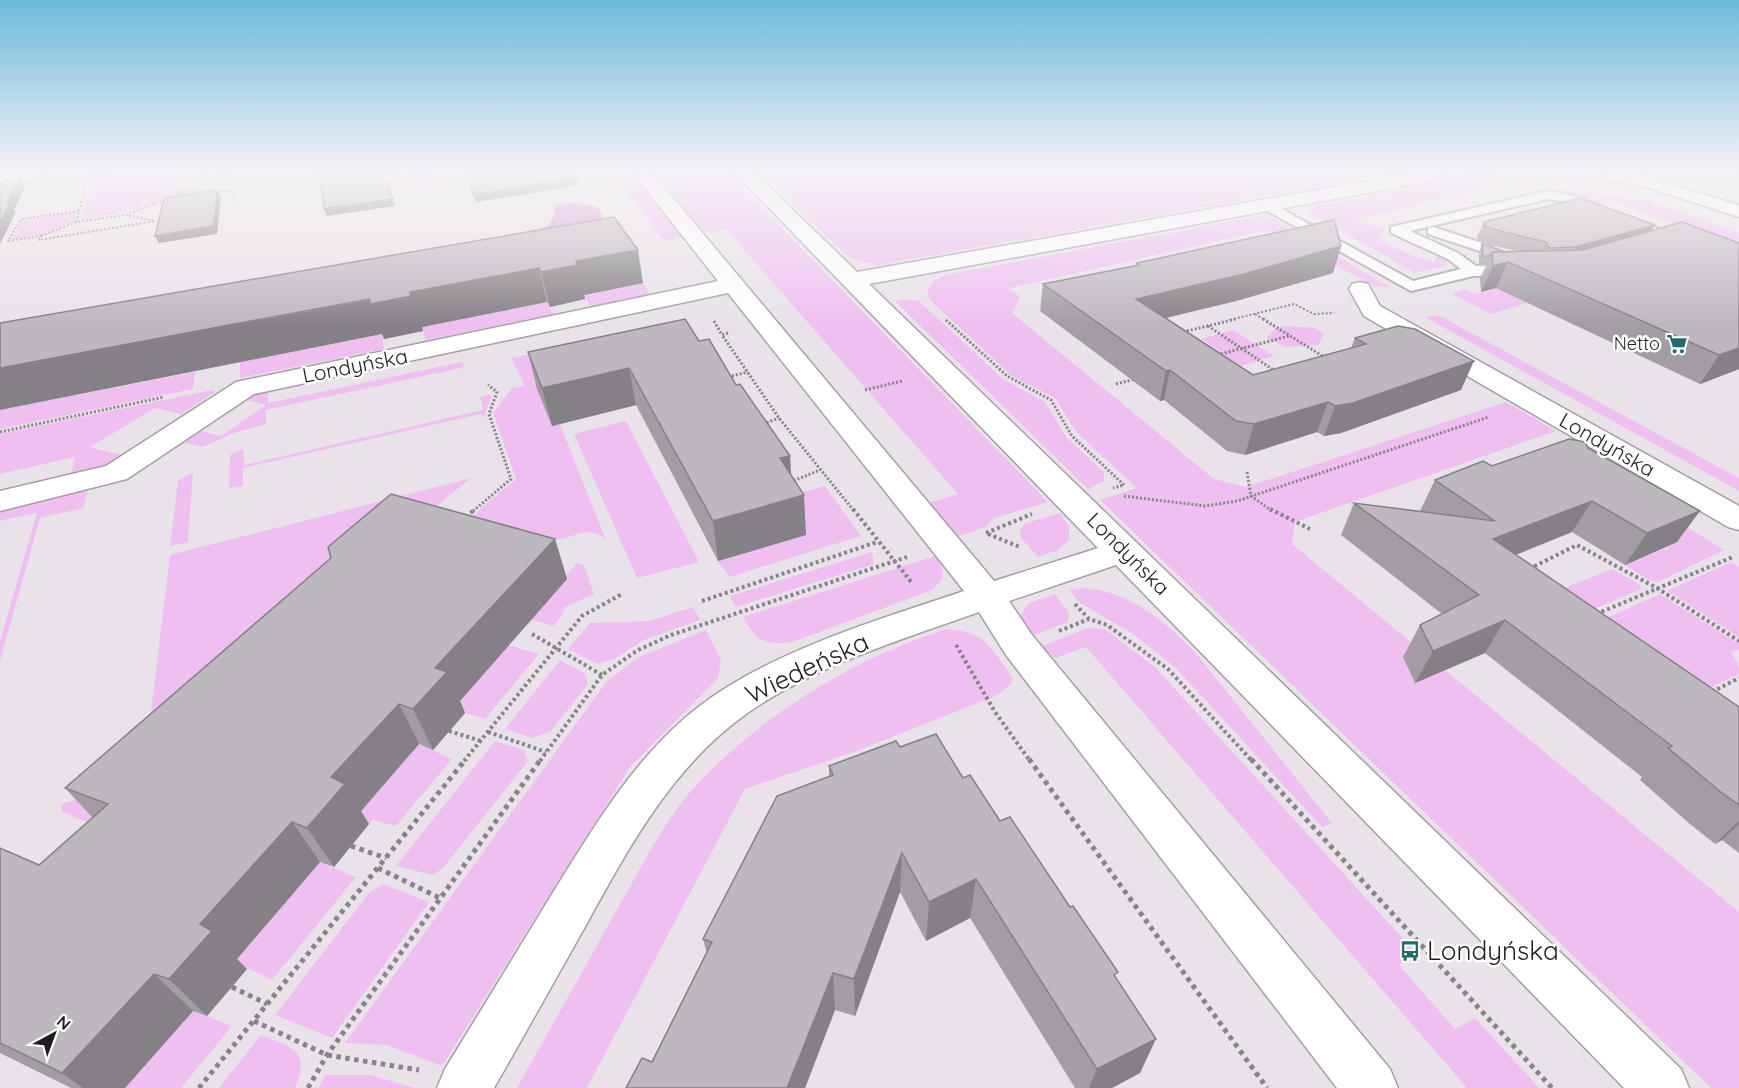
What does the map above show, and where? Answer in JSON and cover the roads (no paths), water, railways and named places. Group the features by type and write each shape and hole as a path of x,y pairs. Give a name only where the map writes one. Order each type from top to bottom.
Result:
{"street":[{"path":"684,225 987,596 1019,645 1371,1088"},
{"name":"Londyńska","path":"796,225 1662,1088"},
{"path":"852,280 1150,225"},
{"name":"Londyńska","path":"0,501 116,473 245,388 733,285"},
{"name":"Londyńska","path":"1366,300 1739,520"},
{"name":"Wiedeńska","path":"448,1080 629,810 669,758 699,729 733,703 769,681 807,663 987,596 1124,551"}],"lane":[{"path":"1300,225 1411,286 1473,271 1528,266 1443,242 1432,231 1433,225"},
{"path":"1416,225 1396,230 1453,256 1473,271"},
{"path":"1639,225 1668,236 1670,240 1649,247"},
{"path":"1634,241 1655,235 1656,233 1651,229"}],"place":[{"name":"Netto","path":"1677,344"},
{"name":"Londyńska","path":"1410,951"}]}
